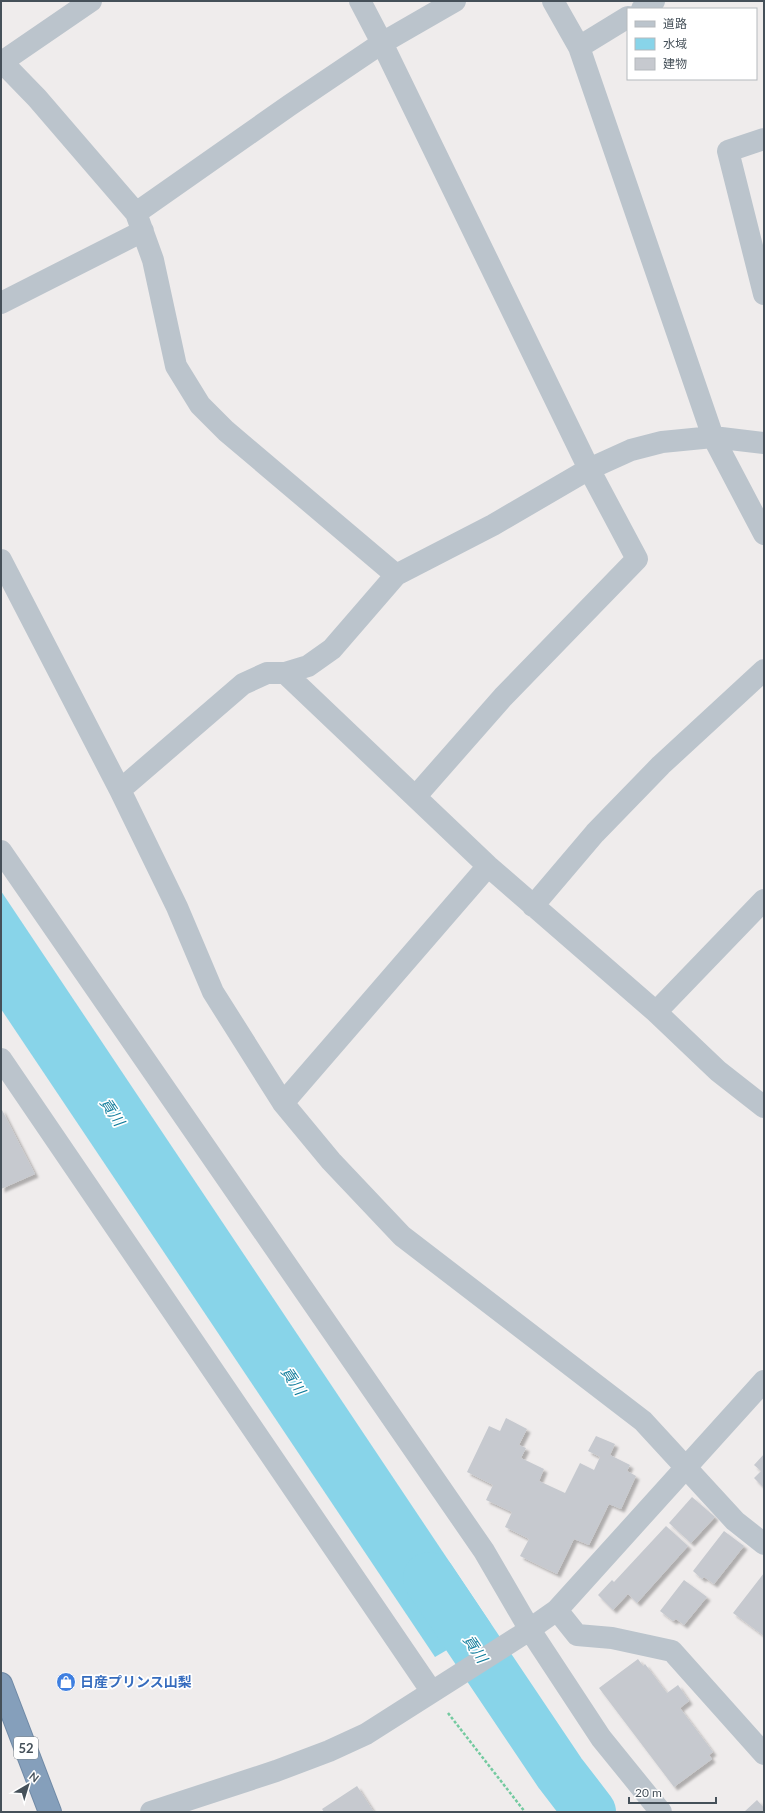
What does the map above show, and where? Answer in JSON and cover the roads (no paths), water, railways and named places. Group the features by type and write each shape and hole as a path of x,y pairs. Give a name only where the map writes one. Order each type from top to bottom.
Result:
{"highway":[{"name":"52","path":"1,1684 50,1812"}],"street":[{"path":"90,1 2,62 37,98 139,222 153,260 176,366 200,405 226,430 396,575"},
{"path":"360,1 589,469 637,559 503,698 416,796"},
{"path":"1,303 139,222 290,105 382,44 455,1"},
{"path":"553,1 579,47 713,437 764,534"},
{"path":"644,8 654,1"},
{"path":"579,47 627,18"},
{"path":"764,139 728,150 764,294"},
{"path":"120,790 243,684 267,673 285,673 308,666 332,649 396,575 493,525 589,469 631,450 662,442 713,437 764,442"},
{"path":"1,560 120,790 177,907 213,992 283,1103 331,1161 402,1236 643,1421 735,1521 764,1544"},
{"path":"533,906 595,833 661,765 764,670"},
{"path":"285,673 488,866 656,1012 718,1072 764,1107"},
{"path":"1,851 484,1551 525,1633 601,1738 661,1812"},
{"path":"283,1103 488,866"},
{"path":"656,1012 764,900"},
{"path":"1,1059 438,1689"},
{"path":"151,1812 276,1771 329,1751 366,1734 525,1633 557,1610 685,1468 762,1386"},
{"path":"557,1610 577,1635 612,1638 672,1651 764,1754"}],"water":[{"path":"1,891 491,1624 435,1657 1,1009"}],"waterway":[{"name":"貢川","path":"429,1578 560,1773 590,1812"}],"place":[{"name":"日産プリンス山梨","path":"66,1682"}]}
